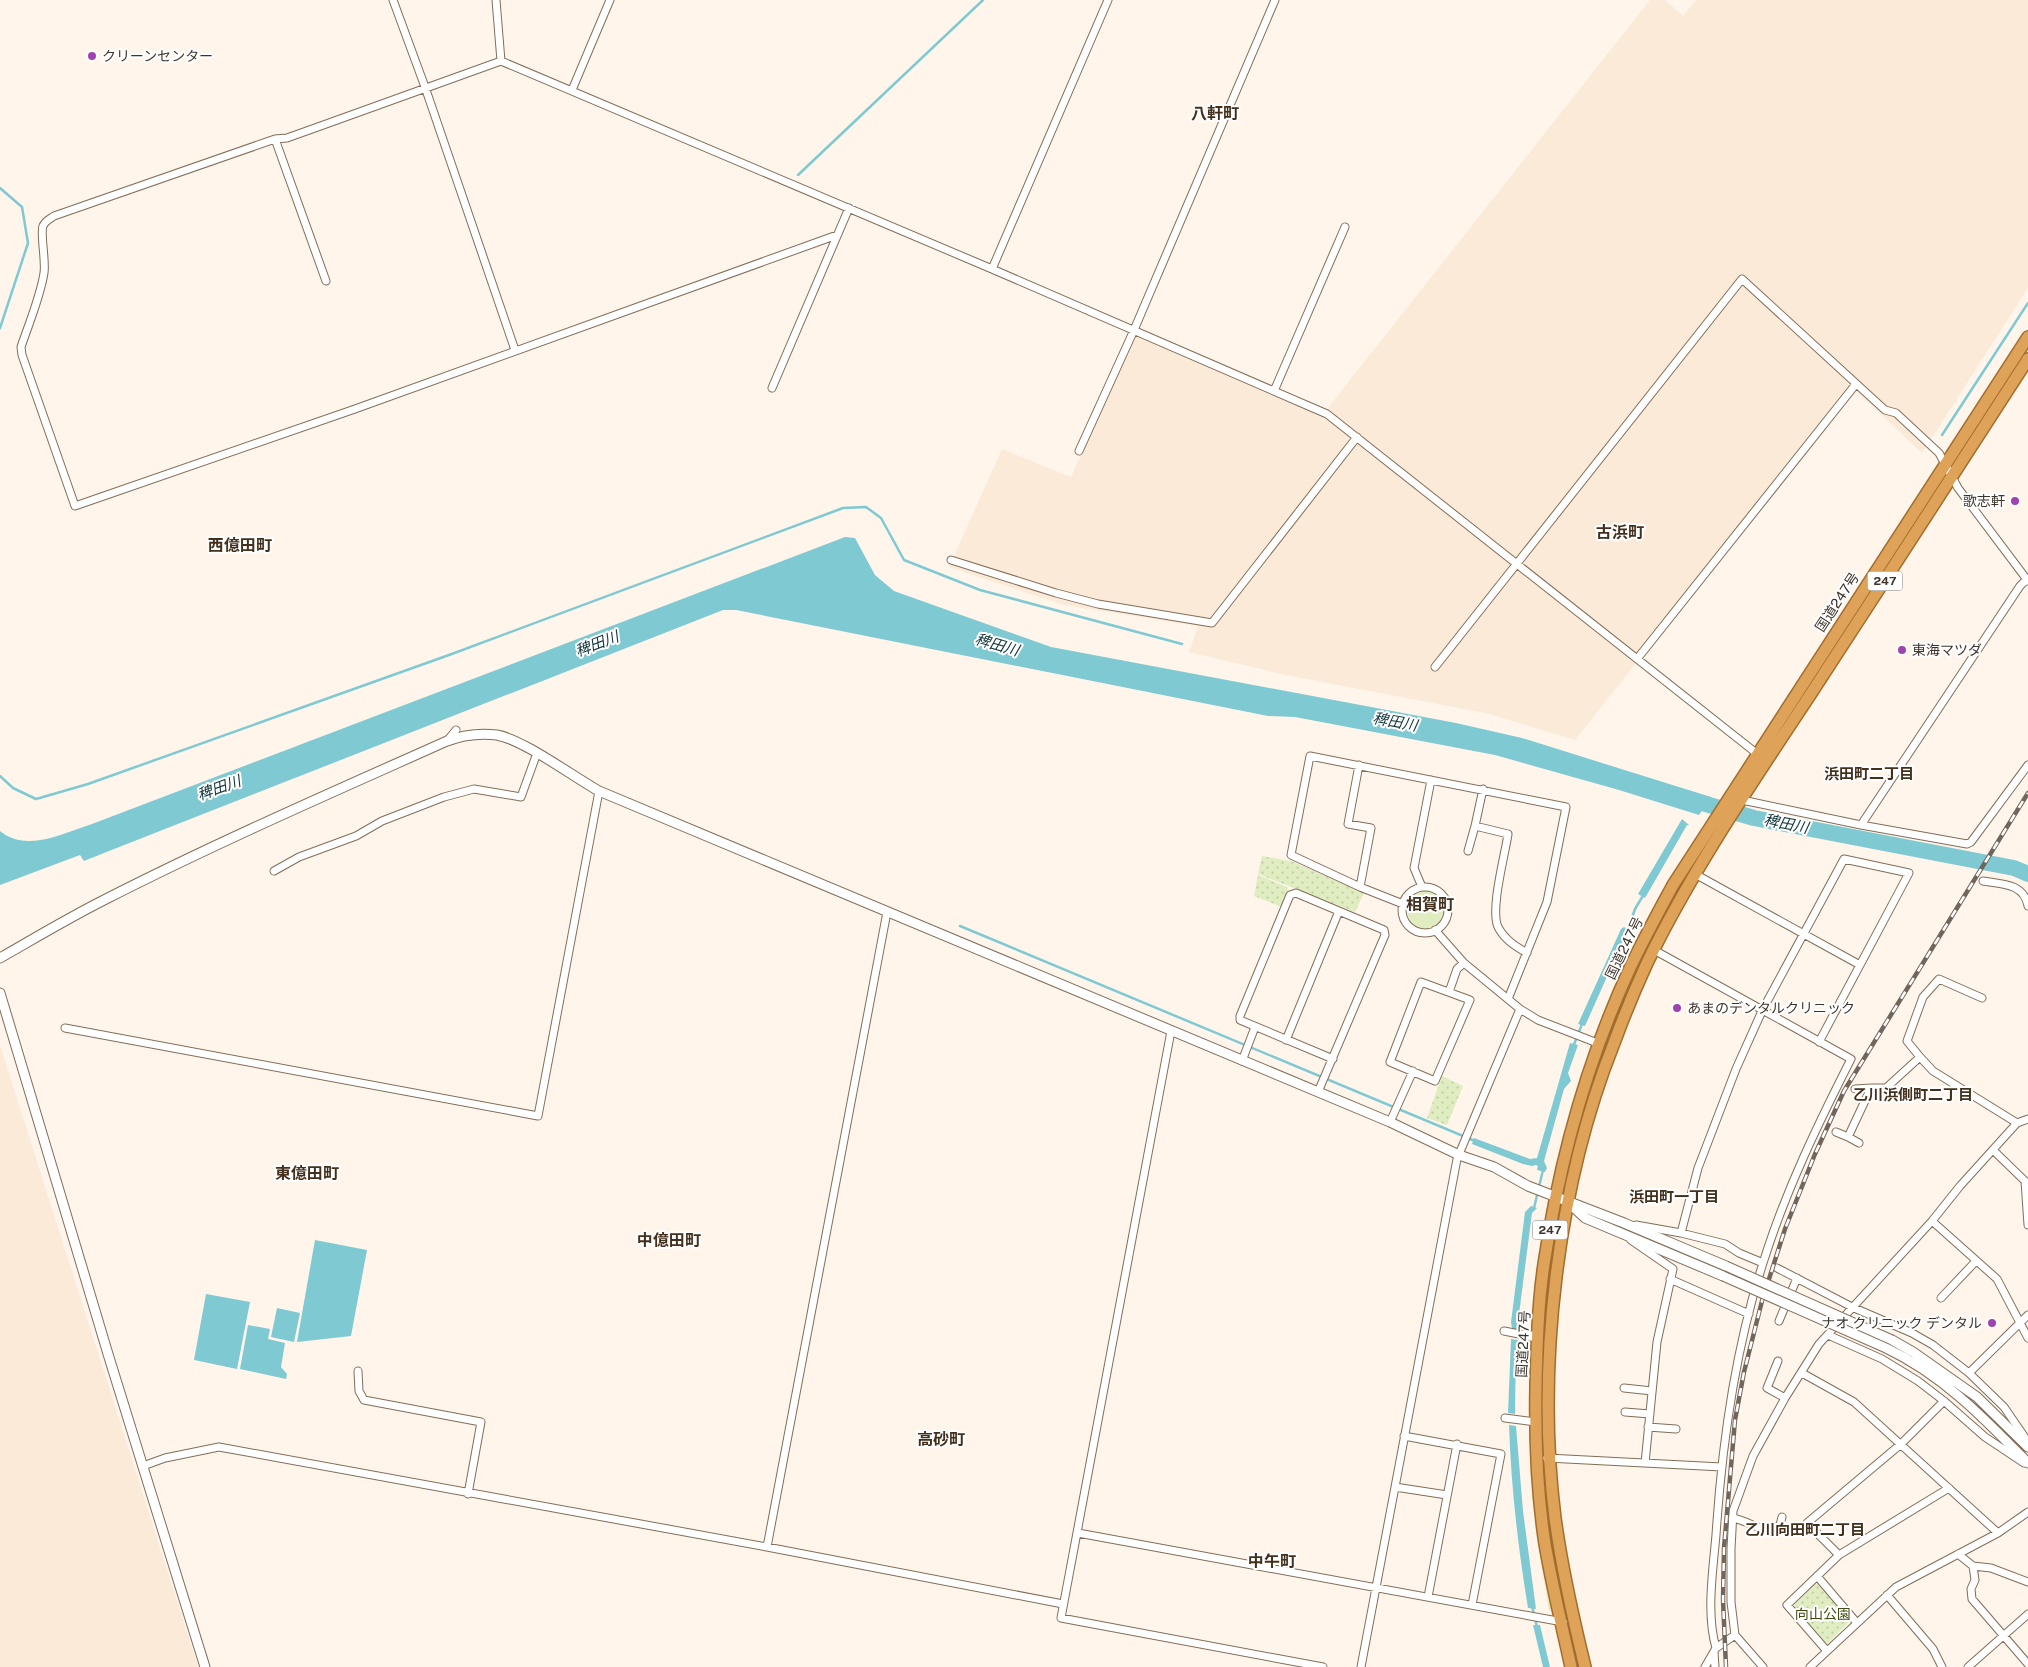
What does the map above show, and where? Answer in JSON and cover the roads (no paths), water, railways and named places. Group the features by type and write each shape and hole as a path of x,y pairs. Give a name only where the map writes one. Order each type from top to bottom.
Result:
{"highway":[{"name":"国道247号","path":"1584,1667 1565,1581 1555,1516 1550,1458 1550,1339 1556,1280 1568,1203 1604,1068 1654,950 1695,874 1741,801 1762,757 1945,465 2028,338"},
{"name":"国道247号","path":"1571,1667 1545,1544 1537,1459 1537,1337 1544,1266 1556,1197 1573,1126 1600,1044 1630,968 1673,885 1728,799 1762,757 1952,478 2028,359"}],"street":[{"path":"393,0 425,87 515,350"},
{"path":"496,0 502,61"},
{"path":"572,90 610,0"},
{"path":"992,269 1108,0"},
{"path":"1080,451 1134,330 1275,0"},
{"path":"837,234 355,409 75,506 22,355 21,347 44,273 45,258 42,227 46,221 54,216 275,139 286,138 502,61 992,269 1327,414 1762,757"},
{"path":"275,139 326,281"},
{"path":"772,388 849,208"},
{"path":"1274,391 1345,227"},
{"path":"1435,667 1742,279 1885,410 1896,413 1939,453 1952,478 2027,580 2020,586 1861,825"},
{"path":"1637,659 1856,384"},
{"path":"951,560 1056,593 1098,604 1212,623 1357,437"},
{"path":"447,741 456,730"},
{"path":"0,958 104,900 204,851 447,741 458,737 483,734 499,736 537,753 599,791 1171,1031 1242,1060 1320,1088 1392,1118 1459,1155 1494,1167 1528,1186 1624,1223 1725,1271 1889,1344 1913,1352 1977,1397 2028,1447"},
{"path":"274,871 299,857 356,836 382,821 444,797 474,789 521,797 537,753"},
{"path":"1403,904 1360,887 1291,855 1310,756 1566,807 1547,902 1508,999"},
{"path":"1359,765 1348,824 1372,828 1360,887"},
{"path":"1741,801 1967,844 1971,842 2028,765"},
{"path":"1422,887 1414,868 1432,780"},
{"path":"1468,851 1482,790"},
{"path":"65,1028 538,1116 599,791"},
{"path":"1475,826 1508,834 1495,911 1498,926 1504,936 1513,945 1527,953"},
{"path":"1681,1233 1698,1168 1736,1069 1762,1011 1844,859 1909,873 1819,1042"},
{"path":"1695,874 1860,965"},
{"path":"1983,881 2016,887 2024,893 2028,906"},
{"path":"1422,887 1433,888 1440,892 1448,904 1446,920 1436,930 1421,932 1408,925 1402,911 1403,904 1412,891 1422,887"},
{"path":"1320,1088 1385,935 1384,930 1296,893 1290,896 1240,1020 1332,1059"},
{"path":"767,1547 887,912"},
{"path":"1286,1040 1339,912"},
{"path":"1436,930 1464,963 1520,1009 1538,1020 1600,1044"},
{"path":"1654,950 1851,1059 1787,1195 1763,1263 1749,1314 1732,1397 1722,1466 1712,1580 1712,1632 1715,1667"},
{"path":"1449,992 1457,969 1464,963"},
{"path":"1982,998 1939,980 1923,997 1907,1041 1933,1071 2017,1123"},
{"path":"1422,982 1470,1000 1435,1081 1413,1071 1390,1062 1422,982"},
{"path":"0,993 142,1466 205,1667"},
{"path":"1361,1667 1457,1160 1520,1009"},
{"path":"1242,1060 1254,1027"},
{"path":"1171,1031 1061,1618 1323,1667"},
{"path":"1855,1089 1886,1088 1920,1057"},
{"path":"1392,1118 1413,1071"},
{"path":"1848,1137 1871,1088"},
{"path":"1763,1667 1736,1635 1732,1602 1733,1511 1753,1456 1785,1398 1820,1344 1932,1221 1960,1186 1994,1151 2017,1123 2028,1120"},
{"path":"1836,1132 1859,1142"},
{"path":"1994,1151 2024,1181 2028,1225"},
{"path":"1568,1203 1585,1218 1725,1271"},
{"path":"1932,1221 1997,1279 2028,1338"},
{"path":"1624,1223 1681,1233 1725,1244 1739,1253 1763,1263"},
{"path":"1620,1232 1673,1270 1657,1342 1645,1463"},
{"path":"1942,1298 1976,1261"},
{"path":"1777,1268 1852,1307 1912,1333 1933,1345 1969,1373 2004,1407 2028,1442"},
{"path":"1779,1321 1797,1278"},
{"path":"1670,1279 1749,1314"},
{"path":"1969,1373 2028,1315"},
{"path":"1504,1331 1537,1337"},
{"path":"1828,1335 1882,1360 1918,1381 1944,1401 1984,1437 2028,1464"},
{"path":"1889,1344 1903,1356 1961,1396 2028,1464"},
{"path":"1778,1360 1767,1388 1785,1398"},
{"path":"358,1371 359,1391 364,1400 481,1422 468,1494"},
{"path":"1802,1373 1854,1402 1998,1533"},
{"path":"1624,1388 1652,1391"},
{"path":"1839,1555 1806,1523 1900,1444 1944,1401"},
{"path":"1625,1412 1650,1414"},
{"path":"1505,1418 1536,1422"},
{"path":"1648,1427 1676,1429"},
{"path":"1404,1436 1457,1444 1501,1454 1472,1605"},
{"path":"1428,1597 1457,1444"},
{"path":"142,1466 165,1458 219,1447 468,1494 767,1547 1063,1604"},
{"path":"1537,1459 1722,1466"},
{"path":"1395,1486 1447,1495"},
{"path":"1827,1651 1787,1605 1839,1555 1949,1488"},
{"path":"1810,1667 1896,1587 1998,1533 2028,1512"},
{"path":"1732,1518 1741,1519 1757,1528 1770,1531 1780,1525 1782,1517"},
{"path":"1078,1533 1561,1622 1573,1620"},
{"path":"1958,1554 1973,1566 1991,1568 2028,1582"},
{"path":"1973,1566 1975,1580 1971,1589 1971,1596 2002,1636 2028,1664"},
{"path":"1817,1576 1857,1623"},
{"path":"1887,1595 1933,1650 1942,1667"},
{"path":"1968,1667 2028,1614"},
{"path":"1705,1667 1715,1650 1736,1635"}],"water":[{"path":"845,537 855,538 875,575 894,591 1051,647 1456,723 1522,738 1711,797 1699,815 1495,755 1295,717 1268,716 736,610 723,610 84,861 80,855 0,885 0,831 11,837 33,841 57,836 92,824"},
{"path":"1682,819 1689,825 1687,825 1645,898 1638,894"},
{"path":"1624,927 1630,931 1626,934 1585,1026 1578,1024 1621,929"},
{"path":"1570,1043 1578,1045 1568,1073 1571,1081 1564,1089 1544,1161 1547,1168 1545,1172 1537,1170 1538,1166 1536,1165 1523,1164 1472,1144 1474,1138 1530,1159 1537,1158"},
{"path":"1531,1206 1537,1208 1532,1213 1518,1322 1520,1330 1512,1329 1511,1322 1525,1212"},
{"path":"315,1240 367,1250 351,1336 297,1342"},
{"path":"206,1294 250,1302 237,1369 194,1360"},
{"path":"277,1308 300,1313 294,1342 271,1337"},
{"path":"248,1325 270,1329 268,1339 285,1343 281,1367 287,1374 286,1379 240,1369"},
{"path":"1511,1339 1518,1340 1516,1345 1515,1414 1508,1413"},
{"path":"1509,1425 1516,1426 1523,1511 1536,1609 1528,1608 1524,1585 1513,1494"},
{"path":"1533,1625 1540,1625 1550,1667 1543,1667"}],"waterway":[{"path":"798,175 983,0"},
{"path":"0,188 22,207 28,243 0,328"},
{"path":"1942,435 2028,303"},
{"path":"0,776 13,788 36,799 88,784 449,655 843,508 866,507 881,518 904,560 980,590 1182,644"},
{"name":"稗田川","path":"1685,798 1754,818 2014,868 2028,874"},
{"path":"1625,931 1628,929 1635,909 1644,894"},
{"path":"960,926 1475,1141"},
{"path":"1573,1047 1582,1024"},
{"path":"1534,1208 1543,1170"},
{"path":"1532,1606 1537,1627"}],"railway":[{"path":"1726,1667 1723,1600 1724,1548 1735,1420 1744,1372 1762,1301 1785,1229 1815,1154 1844,1091 2028,793"}],"place":[{"name":"クリーンセンター","path":"92,56"},
{"name":"歌志軒","path":"2015,501"},
{"name":"東海マツダ","path":"1902,650"},
{"name":"あまのデンタルクリニック","path":"1677,1008"},
{"name":"ナオ クリニック デンタル","path":"1992,1323"}],"district":[{"name":"八軒町","path":"1215,113"},
{"name":"古浜町","path":"1620,532"},
{"name":"西億田町","path":"240,545"},
{"name":"浜田町二丁目","path":"1869,774"},
{"name":"相賀町","path":"1430,904"},
{"name":"乙川浜側町二丁目","path":"1913,1095"},
{"name":"東億田町","path":"307,1173"},
{"name":"浜田町一丁目","path":"1674,1197"},
{"name":"中億田町","path":"669,1240"},
{"name":"高砂町","path":"941,1439"},
{"name":"乙川向田町二丁目","path":"1805,1530"},
{"name":"中午町","path":"1272,1561"}],"park label":[{"name":"向山公園","path":"1823,1614"}]}
